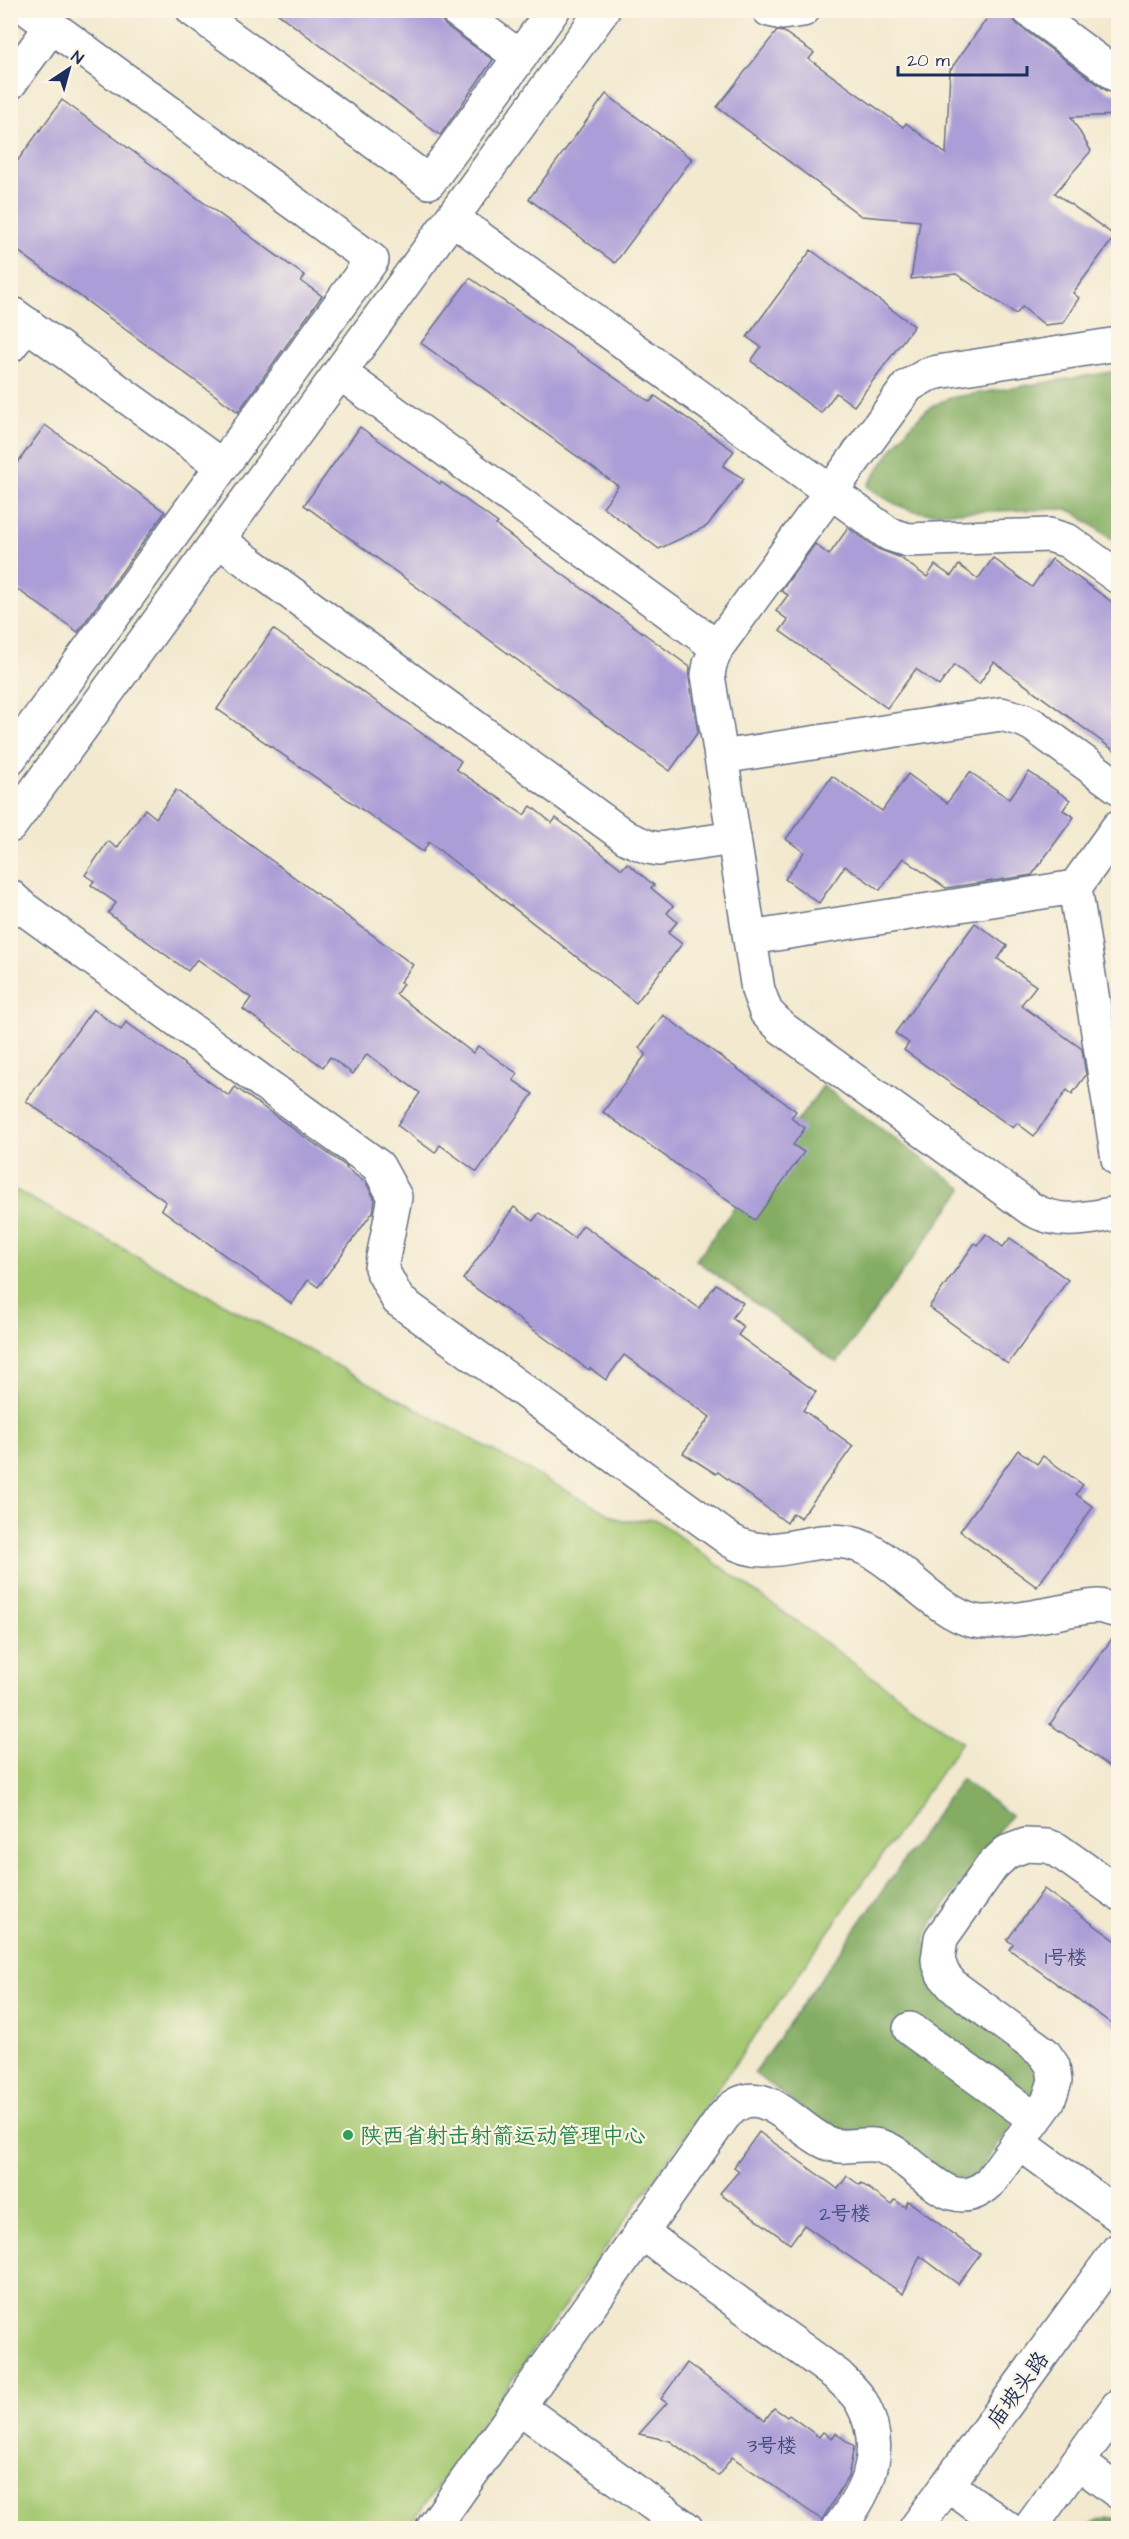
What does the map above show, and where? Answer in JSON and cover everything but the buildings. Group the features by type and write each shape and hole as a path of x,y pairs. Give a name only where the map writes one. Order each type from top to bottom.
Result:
{"street":[{"path":"193,10 429,182 553,10"},
{"path":"456,10 520,57"},
{"path":"10,825 603,10"},
{"path":"769,10 782,13 803,10"},
{"path":"1029,10 1119,76"},
{"path":"10,83 40,19 372,260 10,758"},
{"path":"452,218 880,529 898,537 917,540 1049,535 1068,541 1119,577"},
{"path":"16,327 222,466"},
{"path":"1119,344 938,372 917,380 900,395 717,647 708,675 750,938 761,1001 766,1012 782,1028 1041,1215 1063,1220 1119,1213"},
{"path":"340,373 717,647"},
{"path":"218,540 627,838 659,849 734,838"},
{"path":"721,757 1001,714 1033,725 1119,787"},
{"path":"750,938 1075,887 1119,827"},
{"path":"1075,887 1119,1159"},
{"path":"10,896 23,908 378,1166 395,1197 381,1268 399,1300 739,1546 761,1552 829,1542 852,1543 873,1553 952,1611 973,1620 996,1621 1099,1606 1119,1611"},
{"path":"433,2529 723,2117 734,2107 748,2101 771,2104 825,2143 840,2147 872,2144 886,2148 944,2190 956,2195 968,2196 980,2191 989,2183 1052,2095 1054,2073 1049,2059 1038,2048 953,1986 943,1974 938,1960 941,1938 999,1858 1026,1845 1056,1849 1119,1893"},
{"path":"910,2029 1119,2215"},
{"path":"641,2232 837,2375 862,2402 873,2435 873,2470 858,2502 838,2529"},
{"name":"庙坡头路","path":"916,2529 1119,2250"},
{"path":"1030,2529 1119,2406"},
{"path":"519,2407 686,2529"},
{"path":"1078,2462 1119,2492"},
{"path":"948,2485 1007,2529"}],"green space":[{"path":"1118,371 1118,544 1074,512 1062,509 926,513 895,504 867,486 904,433 926,411 939,402 954,397"},
{"path":"823,1086 963,1189 837,1363 696,1260"},
{"name":"陕西省射击射箭运动管理中心","path":"10,1187 622,1521 655,1519 962,1742 408,2528 11,2528"},
{"path":"961,1779 1011,1815 933,1922 924,1941 1039,2071 1038,2089 977,2174 965,2181 833,2131 754,2073"},
{"path":"1108,2518 1118,2518 1118,2528 1087,2528 1093,2523"}],"place":[{"name":"陕西省射击射箭运动管理中心","path":"348,2135"}]}
